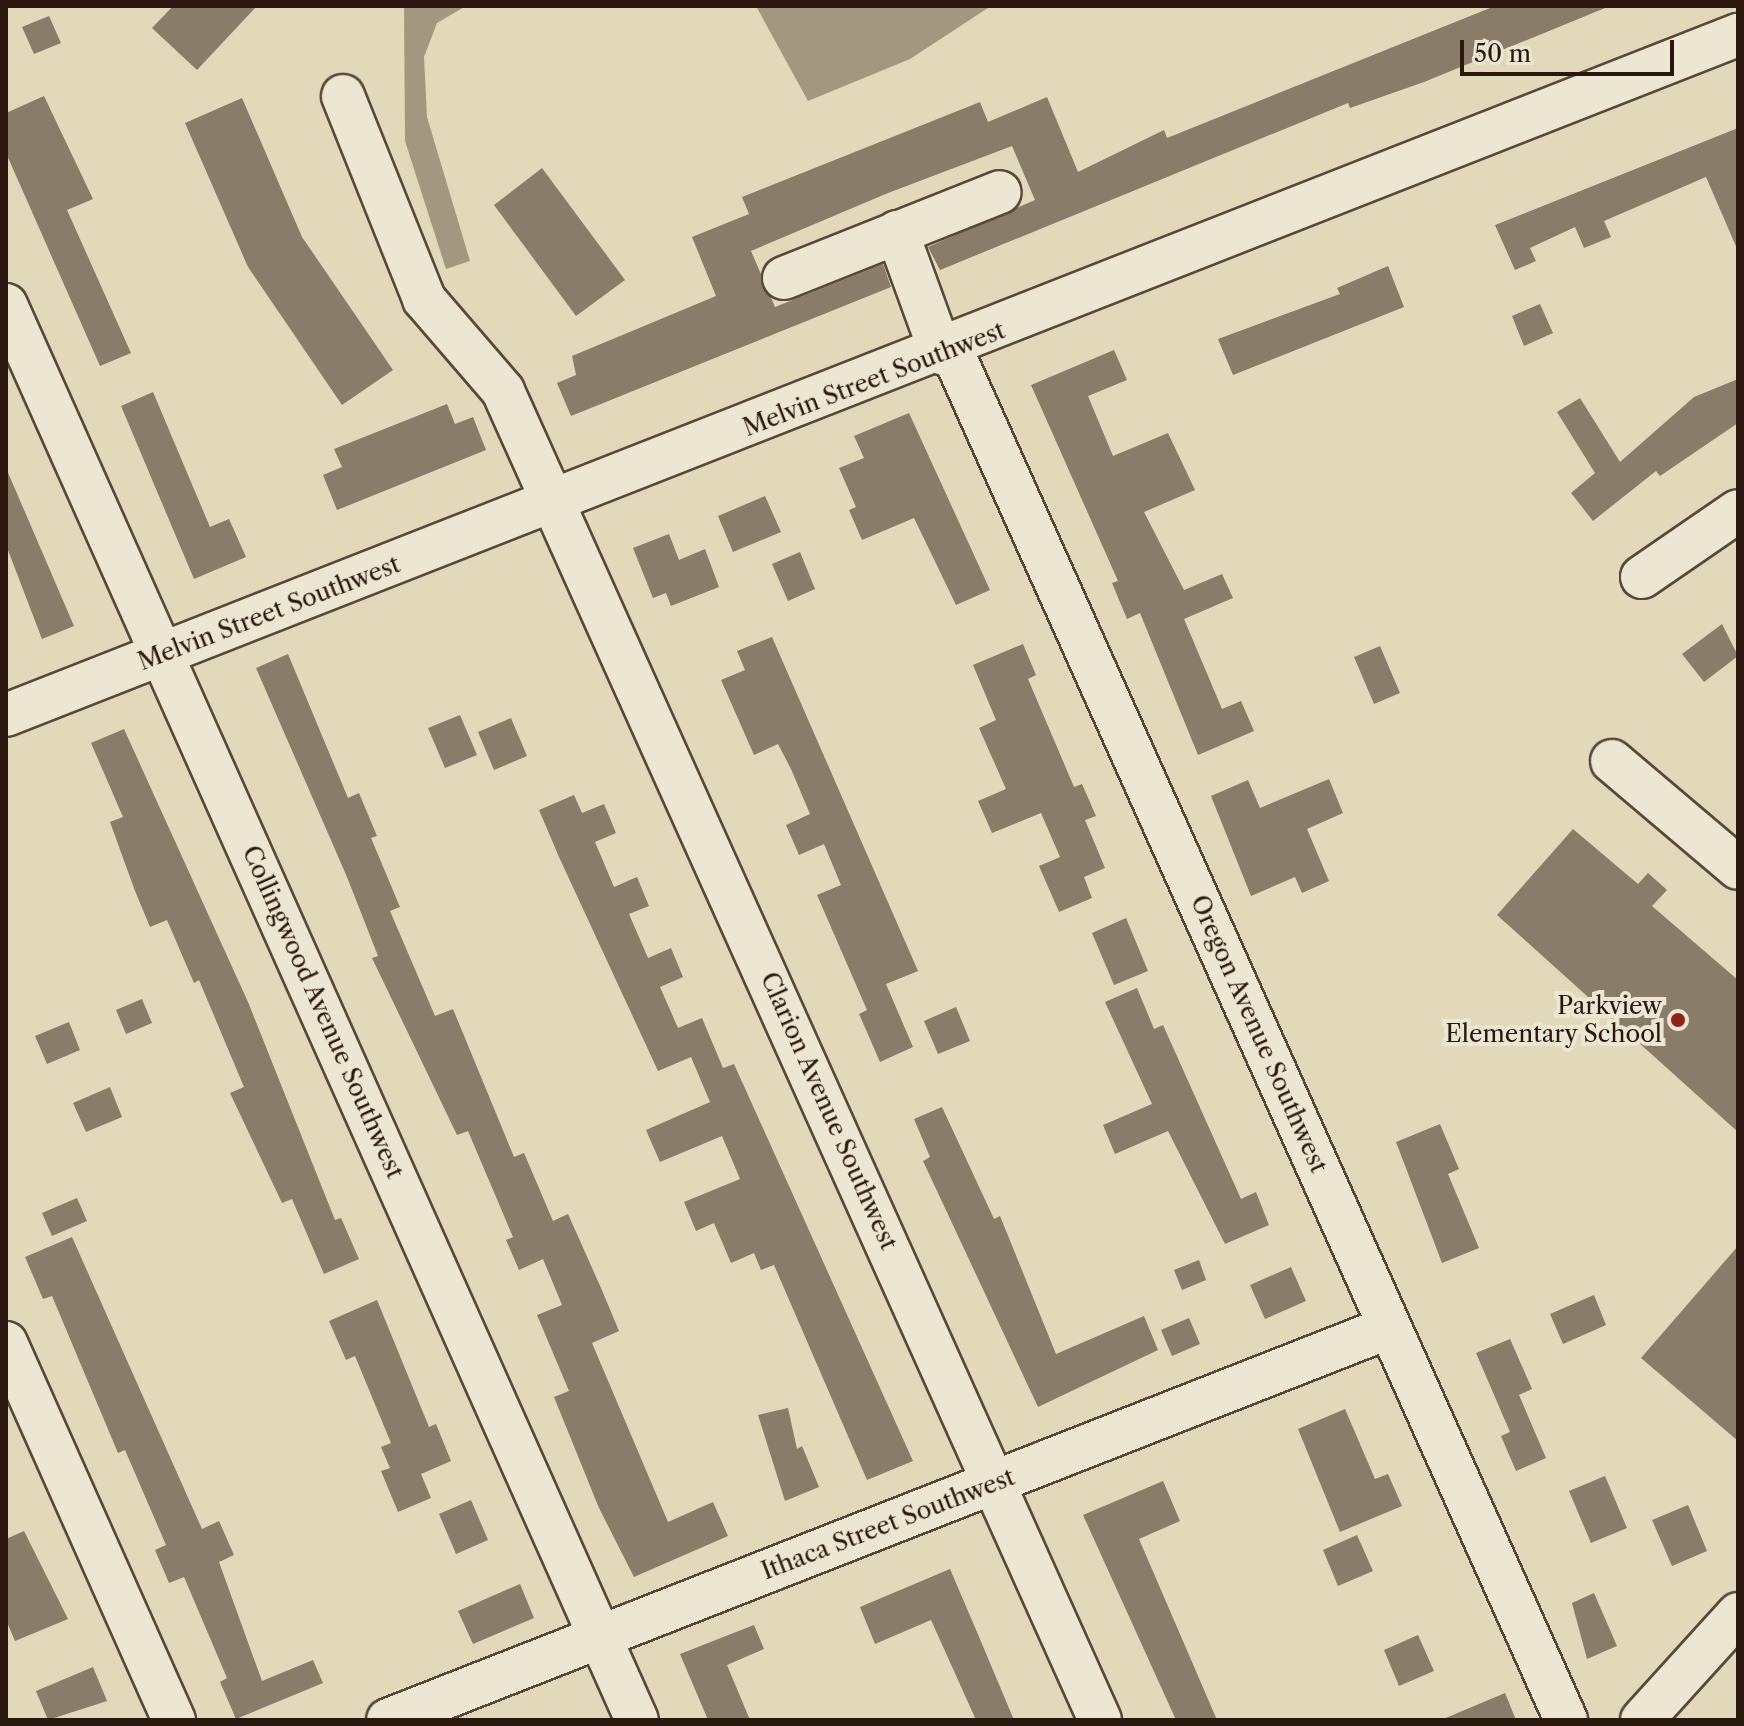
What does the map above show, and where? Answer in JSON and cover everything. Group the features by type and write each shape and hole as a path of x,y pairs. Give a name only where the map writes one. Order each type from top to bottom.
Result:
{"street":[{"name":"Melvin Street Southwest","path":"6,715 946,351 1738,35"},
{"name":"Clarion Avenue Southwest","path":"343,96 424,299 503,391 1100,1720"},
{"path":"784,278 1000,192"},
{"name":"Oregon Avenue Southwest","path":"897,232 946,351 1124,722 1387,1328 1566,1720"},
{"name":"Collingwood Avenue Southwest","path":"6,305 637,1720"},
{"path":"1642,577 1738,511"},
{"path":"1612,761 1738,868"},
{"name":"Ithaca Street Southwest","path":"388,1720 1387,1328"},
{"path":"6,1343 174,1720"},
{"path":"1642,1720 1738,1614"}],"shaded area":[{"path":"404,6 466,6 437,23 424,57 427,117 470,261 446,269 405,141"},
{"path":"756,6 991,6 910,59 808,101"}],"building":[{"path":"173,6 257,6 197,70 152,28"},
{"path":"1495,6 1610,6 1424,82 1350,108 1348,103 940,270 928,247 1035,200 1012,146 888,193 751,251 775,307 883,264 891,287 571,416 557,383 576,375 572,356 716,296 692,237 749,214 742,197 980,102 988,122 1047,97 1078,172 1164,130 1167,138"},
{"path":"49,16 61,43 34,54 22,27"},
{"path":"44,96 93,199 67,210 131,353 100,366 6,153 6,113"},
{"path":"242,98 302,237 393,370 342,405 248,267 185,123"},
{"path":"1738,128 1738,251 1706,177 1604,221 1611,237 1584,248 1575,227 1530,248 1536,261 1515,270 1495,225"},
{"path":"542,168 625,280 576,316 494,205"},
{"path":"1388,266 1404,307 1233,375 1218,339 1340,294 1337,288"},
{"path":"1540,304 1553,333 1524,346 1512,316"},
{"path":"1114,350 1127,380 1088,396 1113,456 1168,433 1195,490 1144,512 1184,590 1222,574 1233,598 1184,619 1222,709 1241,701 1254,731 1198,755 1140,613 1127,619 1112,583 1118,581 1031,385"},
{"path":"1738,379 1738,423 1660,476 1656,471 1593,521 1571,493 1595,473 1557,412 1580,398 1620,462 1694,397"},
{"path":"153,392 210,527 229,519 246,557 194,579 121,406"},
{"path":"447,404 455,424 473,417 486,450 337,510 323,475 342,467 334,449"},
{"path":"909,413 990,590 956,605 914,518 862,540 849,510 856,507 839,468 864,458 854,436"},
{"path":"6,468 74,626 42,639 6,545"},
{"path":"765,496 781,532 733,552 718,516"},
{"path":"669,534 679,560 705,549 719,587 671,606 666,593 653,598 633,548"},
{"path":"800,552 815,589 788,601 772,564"},
{"path":"1722,624 1738,656 1704,682 1682,654"},
{"path":"772,637 918,971 886,984 913,1047 880,1062 859,1014 867,1010 817,895 841,885 824,844 799,855 786,825 810,814 791,769 778,744 754,755 721,680 745,670 737,651"},
{"path":"1023,644 1036,675 1028,679 1074,787 1082,784 1096,816 1085,820 1105,868 1084,877 1092,898 1059,912 1039,866 1060,857 1041,813 992,833 978,801 1006,789 979,728 996,720 973,665"},
{"path":"1380,646 1400,693 1374,704 1354,657"},
{"path":"288,654 348,798 359,793 377,836 371,838 400,907 390,911 435,1016 453,1009 514,1157 524,1153 553,1221 568,1214 601,1288 619,1331 592,1343 668,1522 713,1502 728,1536 634,1577 599,1508 554,1397 569,1391 537,1315 562,1305 543,1259 519,1270 506,1240 513,1237 468,1131 457,1135 372,958 378,956 347,877 256,668"},
{"path":"460,715 477,755 445,768 428,728"},
{"path":"511,718 527,756 494,770 478,732"},
{"path":"124,729 248,1002 335,1220 341,1218 359,1259 324,1274 292,1199 282,1203 230,1093 244,1087 199,980 194,983 167,920 150,927 135,891 110,822 123,817 91,743"},
{"path":"1329,779 1343,813 1307,829 1329,881 1302,893 1295,877 1251,896 1211,796 1248,780 1260,808"},
{"path":"574,795 582,813 604,804 616,833 595,842 614,887 637,877 649,906 629,914 648,958 671,948 683,977 660,987 678,1028 702,1018 723,1068 734,1064 913,1461 867,1480 774,1265 761,1270 754,1253 731,1263 714,1223 696,1231 684,1202 740,1179 722,1136 660,1162 646,1130 710,1102 691,1057 658,1071 559,857 539,810"},
{"name":"Parkview Elementary School","path":"1573,829 1638,884 1648,873 1667,890 1652,906 1738,980 1738,1132 1497,915"},
{"path":"1126,918 1148,971 1114,985 1092,933"},
{"path":"1137,988 1154,1029 1163,1025 1241,1199 1256,1192 1269,1225 1225,1244 1168,1131 1115,1154 1103,1125 1152,1104 1105,1002"},
{"path":"142,999 152,1023 126,1034 116,1010"},
{"path":"956,1007 970,1041 938,1054 924,1021"},
{"path":"69,1022 80,1050 47,1064 35,1036"},
{"path":"110,1087 122,1117 86,1132 73,1103"},
{"path":"942,1107 994,1219 1000,1216 1056,1354 1144,1316 1158,1350 1038,1407 923,1161 930,1157 914,1119"},
{"path":"1440,1124 1459,1169 1448,1174 1479,1248 1442,1263 1396,1142"},
{"path":"77,1198 87,1221 52,1236 42,1213"},
{"path":"72,1237 202,1529 219,1521 234,1555 219,1562 262,1681 313,1660 323,1683 236,1719 220,1682 227,1678 184,1577 169,1583 155,1550 166,1545 125,1450 118,1453 52,1296 43,1299 25,1257"},
{"path":"1738,1246 1738,1441 1641,1358"},
{"path":"1199,1260 1206,1280 1182,1290 1174,1270"},
{"path":"1291,1267 1306,1301 1265,1319 1250,1285"},
{"path":"1594,1295 1606,1325 1563,1344 1550,1314"},
{"path":"377,1300 429,1427 436,1424 451,1461 421,1474 431,1498 398,1512 381,1471 390,1468 381,1447 391,1443 355,1356 346,1360 329,1321"},
{"path":"1189,1318 1200,1344 1172,1356 1161,1330"},
{"path":"1510,1339 1532,1389 1519,1395 1546,1458 1516,1471 1501,1436 1510,1432 1476,1353"},
{"path":"788,1408 797,1449 802,1446 819,1487 785,1501 758,1415"},
{"path":"1345,1409 1375,1479 1388,1474 1402,1506 1340,1532 1298,1429"},
{"path":"1605,1476 1627,1528 1591,1543 1569,1491"},
{"path":"1163,1481 1180,1521 1139,1539 1217,1720 1176,1720 1083,1515"},
{"path":"471,1500 488,1540 456,1554 439,1514"},
{"path":"1688,1505 1707,1551 1672,1566 1652,1520"},
{"path":"24,1531 68,1619 15,1641 6,1620 6,1539"},
{"path":"1357,1535 1373,1571 1338,1586 1323,1550"},
{"path":"950,1569 1014,1720 976,1720 931,1620 875,1644 860,1607"},
{"path":"520,1584 534,1618 473,1644 458,1611"},
{"path":"1594,1593 1617,1646 1587,1659 1572,1603"},
{"path":"754,1625 764,1649 727,1665 750,1720 708,1720 680,1654"},
{"path":"1418,1635 1434,1671 1399,1686 1384,1650"},
{"path":"93,1667 107,1701 48,1720 36,1691"},
{"path":"1505,1693 1516,1720 1441,1720"}],"place":[{"name":"Parkview Elementary School","path":"1678,1020"}]}
